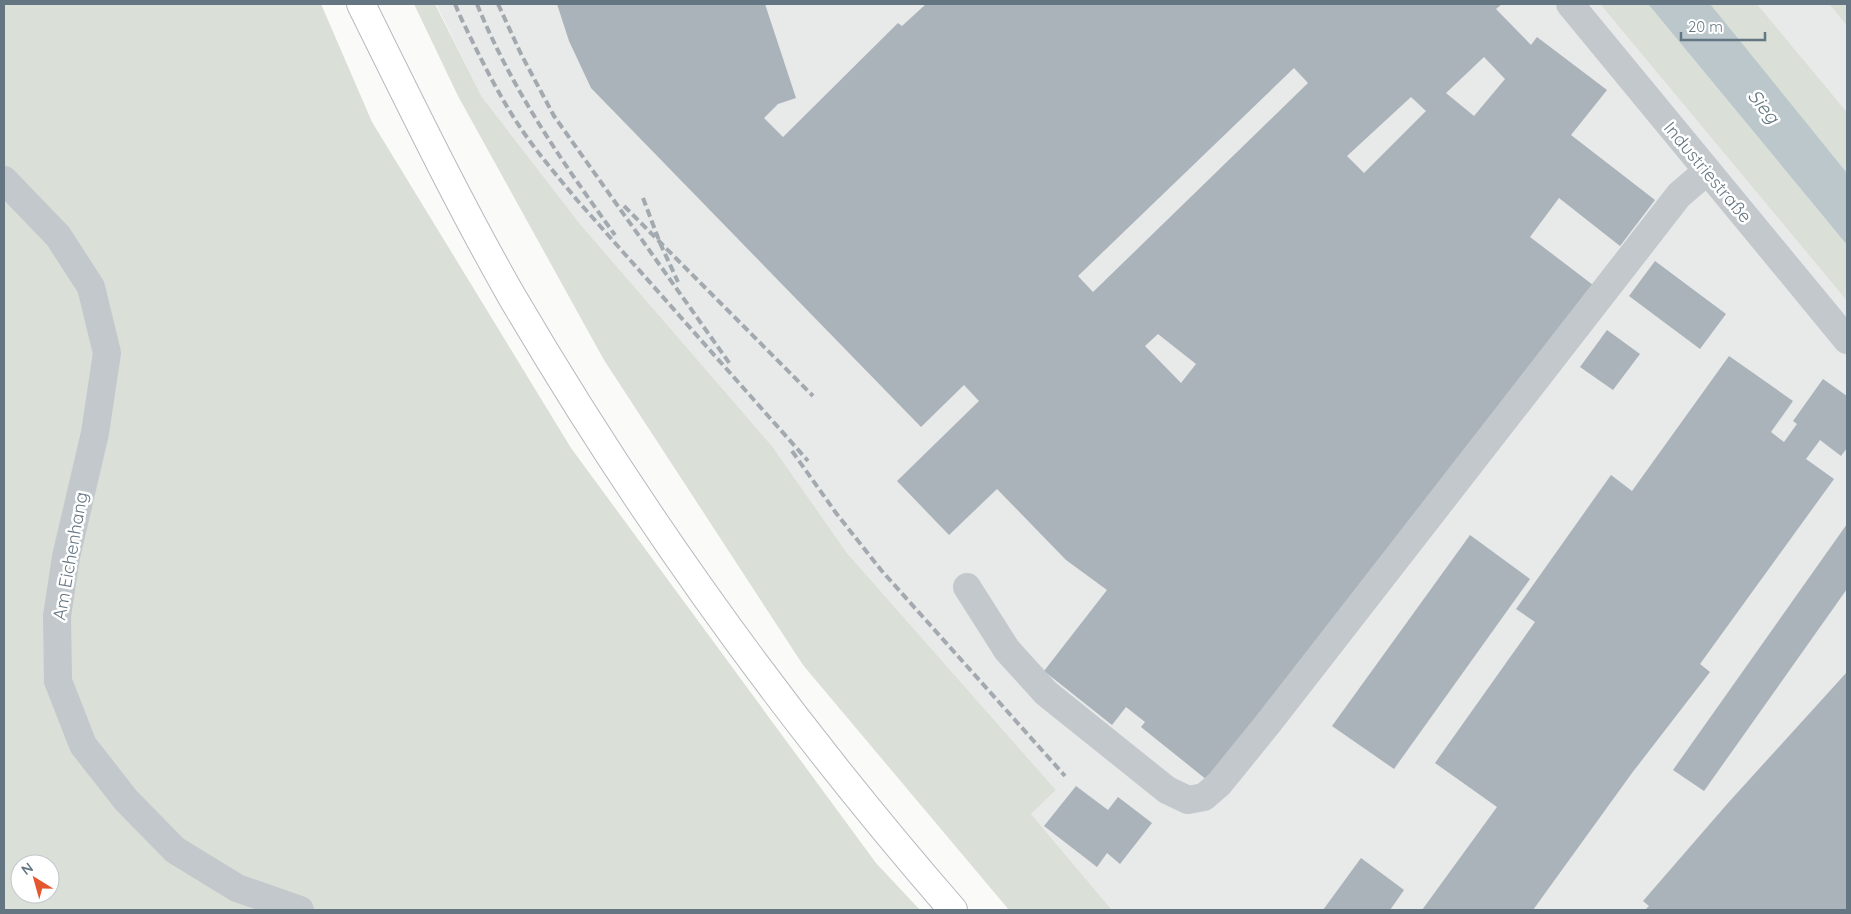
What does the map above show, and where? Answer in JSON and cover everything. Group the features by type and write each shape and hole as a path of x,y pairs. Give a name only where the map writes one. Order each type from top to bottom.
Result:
{"main road":[{"path":"361,4 455,192 511,294 617,466 674,551 782,702 898,847 954,910"}],"street":[{"name":"Industriestraße","path":"1570,4 1847,340"},
{"path":"967,587 1007,650 1046,693 1166,790 1188,800 1204,797 1219,784 1276,713 1679,195 1707,171"},
{"name":"Am Eichenhang","path":"4,180 58,236 91,287 107,353 95,433 66,557 56,616 58,681 84,745 126,800 175,850 237,888 300,910"}],"shaded area":[{"path":"4,4 321,4 372,122 571,448 876,863 920,910 4,910"},
{"path":"414,4 435,4 482,97 580,224 772,446 847,553 1056,790 1031,814 1112,910 1009,910 803,665 604,360 458,96"},
{"path":"436,4 1600,4 1847,301 1847,910 1112,910 1031,814 1056,790 847,553 772,446 580,224 482,97"},
{"path":"1600,4 1648,4 1847,245 1847,301"},
{"path":"1706,4 1757,4 1847,112 1847,173"},
{"path":"1757,4 1829,4 1847,26 1847,112"},
{"path":"1829,4 1847,4 1847,26"}],"water":[{"name":"Sieg","path":"1648,4 1710,4 1847,173 1847,245"}],"building":[{"path":"557,4 765,4 796,98 778,104 764,118 783,137 898,23 902,26 926,4 1502,4 1496,9 1531,45 1537,37 1607,90 1571,135 1655,200 1620,246 1559,198 1530,237 1593,285 1207,780 1141,727 1145,722 1126,707 1112,725 1044,671 1107,590 1066,560 997,489 949,535 897,481 979,401 964,385 921,427 591,88 569,41","holes":["1484,57 1505,79 1474,116 1446,93","1294,68 1308,83 1093,292 1078,276","1411,97 1426,111 1364,173 1347,156","1158,334 1196,364 1181,383 1145,346"]},
{"path":"1655,261 1726,314 1700,349 1629,296"},
{"path":"1607,330 1640,354 1613,390 1580,367"},
{"path":"1729,356 1793,401 1771,432 1784,442 1797,424 1793,421 1823,379 1847,396 1847,448 1841,456 1820,440 1806,459 1834,479 1700,664 1710,672 1632,773 1533,910 1422,910 1497,807 1435,763 1535,622 1516,609 1611,475 1632,491"},
{"path":"1847,524 1847,589 1704,791 1673,770"},
{"path":"1470,535 1530,579 1394,769 1332,726"},
{"path":"1847,672 1847,910 1645,910 1649,906 1643,901 1728,803"},
{"path":"1076,786 1108,810 1118,797 1152,823 1120,864 1107,853 1097,867 1044,826"},
{"path":"1361,858 1404,890 1390,910 1323,910"}],"railway":[{"path":"455,4 498,91 536,150 577,200 808,461"},
{"path":"477,4 505,65 539,124 615,235"},
{"path":"498,4 521,54 554,116 730,364"},
{"path":"643,198 660,243 678,282"},
{"path":"624,206 813,396"},
{"path":"792,451 836,513 881,570 1065,776"}]}
